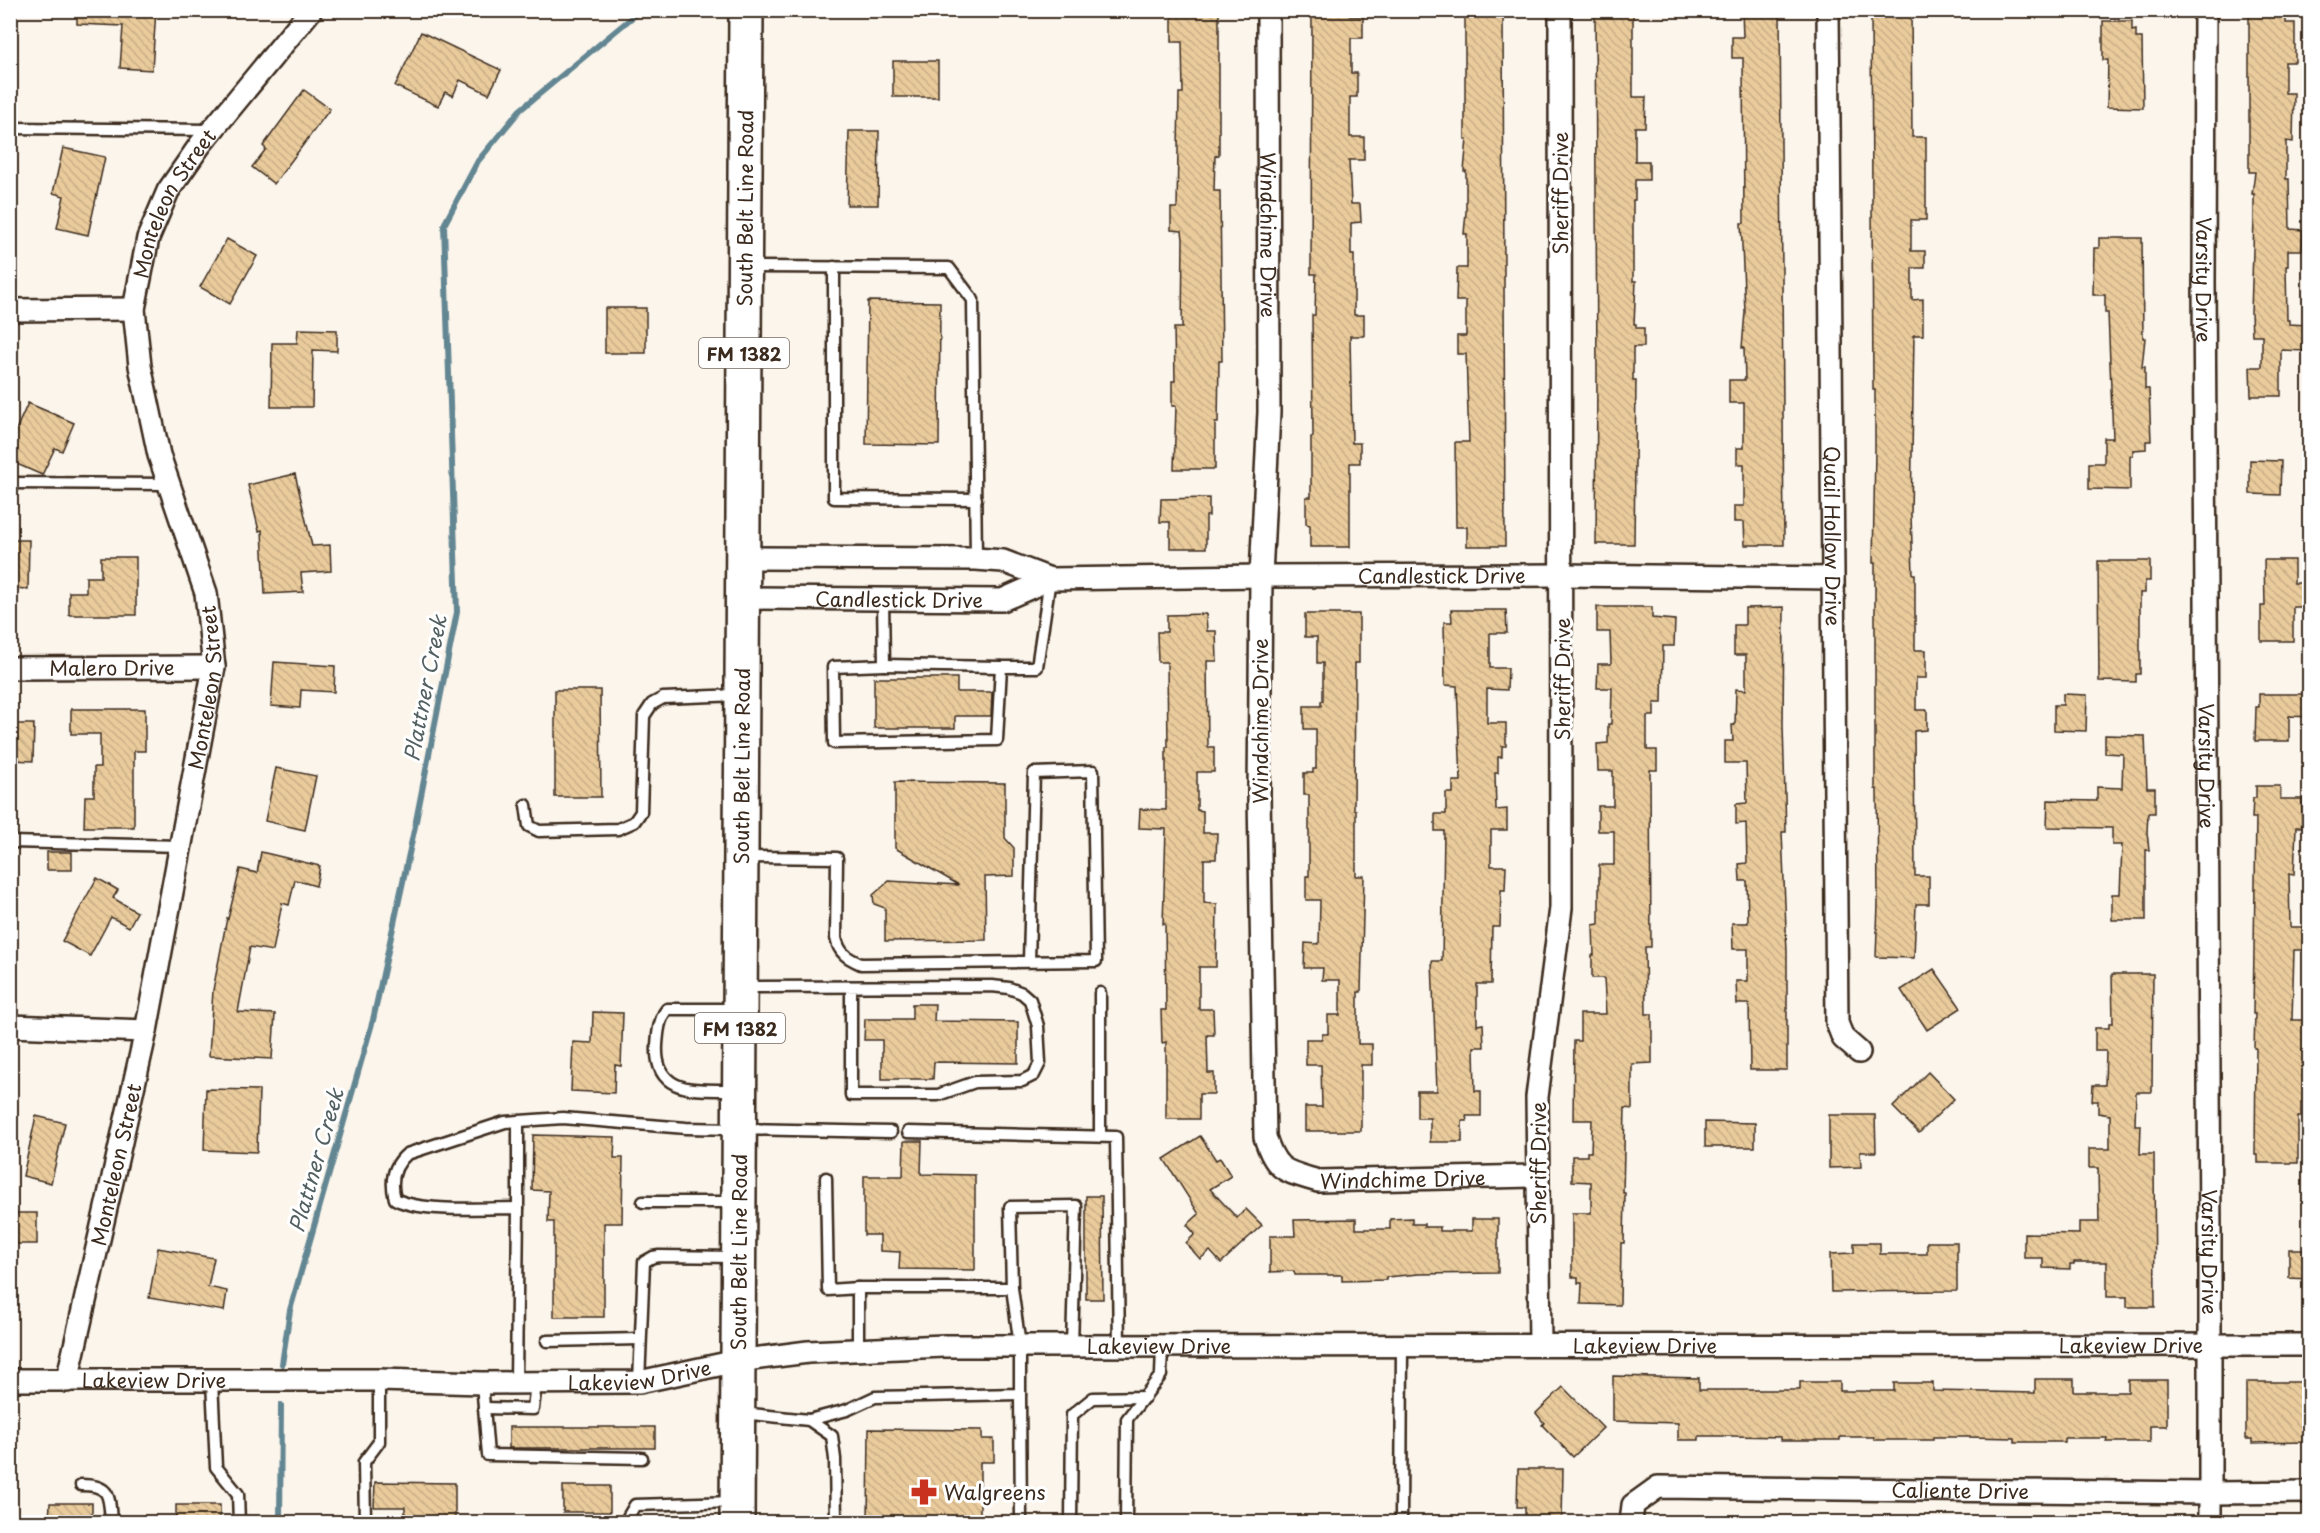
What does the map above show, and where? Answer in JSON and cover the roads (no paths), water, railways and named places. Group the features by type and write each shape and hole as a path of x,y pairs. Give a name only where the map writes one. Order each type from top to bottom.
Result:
{"main road":[{"name":"South Belt Line Road","path":"737,1512 747,10"}],"street":[{"name":"Monteleon Street","path":"67,1381 146,1031 214,667 206,593 159,455 140,366 134,309 148,238 168,191 212,130 310,10"},
{"name":"Windchime Drive","path":"1268,10 1269,412 1261,576 1259,795 1264,1137 1272,1159 1287,1172 1318,1182 1537,1176"},
{"name":"Sheriff Drive","path":"1540,1345 1537,1097 1561,908 1560,10"},
{"name":"Quail Hollow Drive","path":"1828,10 1837,1023 1843,1038 1859,1052"},
{"name":"Varsity Drive","path":"2205,10 2204,282 2210,1522"},
{"path":"10,310 134,309"},
{"name":"Candlestick Drive","path":"743,558 976,559 1003,561 1050,579 1561,575 1833,578"},
{"name":"Candlestick Drive","path":"743,598 1002,600 1050,579"},
{"name":"Malero Drive","path":"10,668 214,667"},
{"path":"10,1026 146,1031"},
{"name":"Lakeview Drive","path":"10,1380 639,1382 737,1361 808,1352 1020,1346 2310,1345"},
{"name":"Caliente Drive","path":"1631,1522 1633,1505 1658,1487 2310,1492"}],"lane":[{"path":"10,128 212,130"},
{"path":"745,267 949,268 974,300 976,559"},
{"path":"834,267 834,498 976,499"},
{"path":"10,483 169,484"},
{"path":"1001,667 997,740 834,743 833,667 884,665 1037,667 1050,579"},
{"path":"883,599 884,665"},
{"path":"526,806 530,826 539,831 602,830 628,826 641,812 644,716 652,704 663,698 742,695"},
{"path":"741,857 837,858 836,938 839,950 861,963 1029,962 1096,961 1093,771 1034,773 1029,962"},
{"path":"10,842 180,846"},
{"path":"739,1090 681,1088 664,1076 658,1064 657,1050 660,1025 667,1009 740,998 850,987 992,986 1010,988 1022,993 1030,1000 1035,1010 1040,1063 1034,1075 1022,1081 975,1082 938,1095 850,1095 850,987"},
{"path":"1100,993 1100,1136"},
{"path":"518,1208 448,1208 405,1204 395,1199 392,1187 398,1162 407,1154 505,1122 563,1118 686,1128 891,1132"},
{"path":"484,1408 533,1409 526,1383 518,1208 518,1121"},
{"path":"908,1132 1116,1137 1119,1346"},
{"path":"826,1178 828,1290 1012,1288"},
{"path":"643,1202 738,1202"},
{"path":"1022,1522 1020,1346 1012,1288 1010,1207 1076,1206 1072,1346"},
{"path":"639,1382 644,1262 659,1256 738,1257"},
{"path":"858,1288 858,1349"},
{"path":"547,1341 640,1339"},
{"path":"1401,1522 1402,1345"},
{"path":"1126,1522 1127,1419 1161,1375 1162,1346"},
{"path":"365,1522 364,1462 379,1442 379,1380"},
{"path":"212,1381 216,1467 238,1494 238,1522"},
{"path":"482,1383 488,1455 642,1458"},
{"path":"737,1413 809,1420 847,1410 875,1397 1020,1394"},
{"path":"1071,1522 1072,1415 1093,1398 1144,1397"},
{"path":"809,1420 832,1436 835,1459 836,1522"},
{"path":"81,1485 96,1485 104,1489 109,1499 111,1522"},
{"path":"625,1522 635,1505 737,1512"}],"waterway":[{"name":"Plattner Creek","path":"282,1364 290,1310 373,1020 415,826 457,612 444,225 478,161 520,110 641,10"},
{"name":"Plattner Creek","path":"280,1522 281,1405"}],"place":[{"name":"Walgreens","path":"924,1492"}]}
